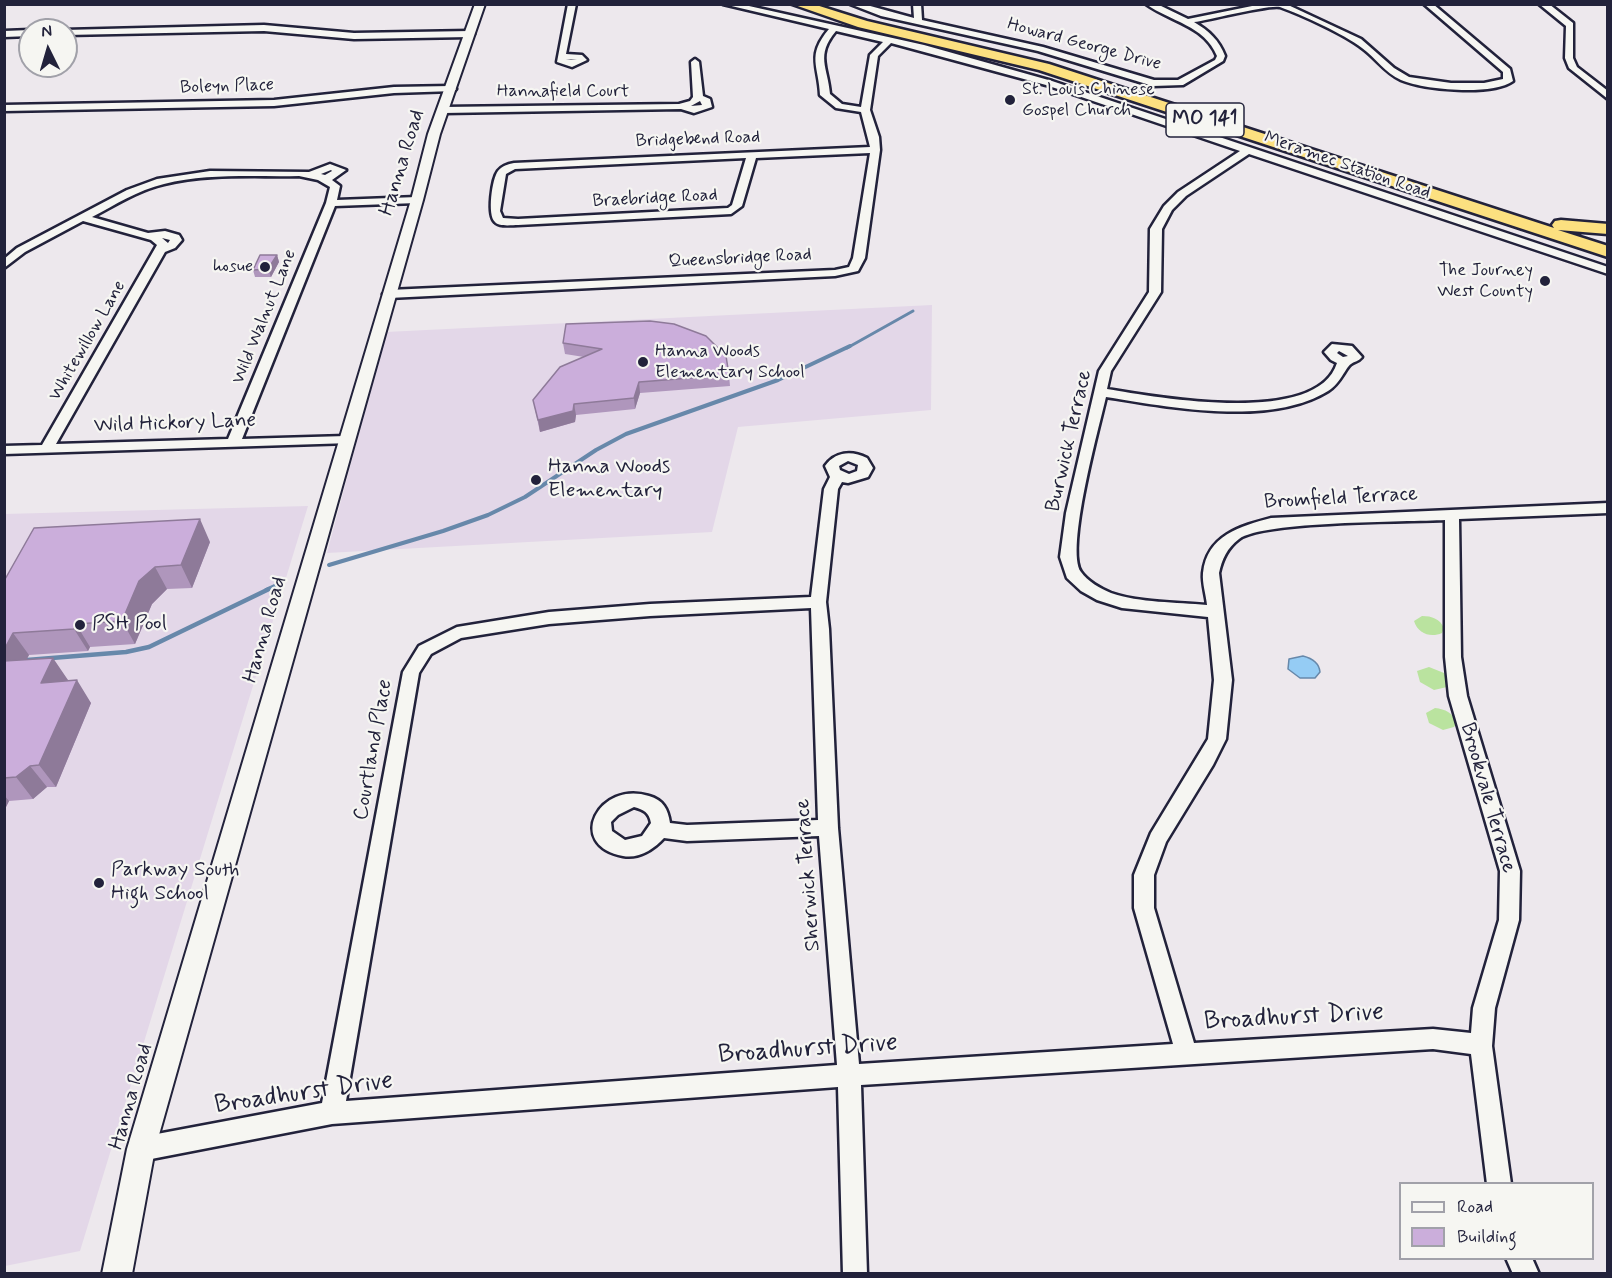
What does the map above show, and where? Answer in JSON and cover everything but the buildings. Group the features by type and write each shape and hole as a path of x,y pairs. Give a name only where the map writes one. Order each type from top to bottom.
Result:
{"highway":[{"name":"MO 141","path":"798,4 863,24 1044,67 1608,252"},
{"name":"MO 141","path":"822,4 1053,62 1608,241"},
{"path":"1551,223 1608,229"}],"street":[{"name":"Hanna Road","path":"117,1274 141,1149 417,200 434,134 480,4"},
{"path":"563,57 572,4"},
{"name":"Howard George Drive","path":"854,4 1040,49 1139,80 1165,84 1184,81 1214,65 1221,56 1216,44 1184,22"},
{"path":"917,4 918,21"},
{"path":"1150,4 1184,22 1278,4 1357,40 1405,79 1445,86 1496,84 1508,81 1507,71 1428,4"},
{"path":"1543,4 1570,25 1569,58 1573,68 1608,96"},
{"name":"Meramec Station Road","path":"727,5 956,56 1049,82 1608,271"},
{"path":"78,32 264,28 354,36 470,34"},
{"path":"834,28 824,40 818,64 824,78 825,95 839,106 865,110"},
{"name":"Queensbridge Road","path":"389,294 847,271 854,268 859,258 874,150 874,137 865,110 874,56 889,41"},
{"name":"Hannafield Court","path":"444,110 682,106 694,110 707,107 707,101 698,97 695,62"},
{"name":"Boleyn Place","path":"4,108 274,103 394,90 451,89"},
{"name":"Bridgebend Road","path":"497,216 501,174 494,170 494,167 511,162 524,165 874,150"},
{"name":"Burwick Terrace","path":"1216,612 1122,602 1103,596 1087,587 1073,574 1068,557 1073,513 1105,371 1155,292 1156,229 1168,208 1182,194 1248,150"},
{"name":"Braebridge Road","path":"497,216 487,217 488,223 496,226 518,222 731,211 737,206 752,154"},
{"path":"312,174 330,167 341,170 340,173 326,179"},
{"path":"4,265 21,250 150,184 176,178 210,174 312,174 326,179 335,186 331,203 417,200"},
{"name":"Wild Walnut Lane","path":"233,444 331,203"},
{"name":"Whitewillow Lane","path":"46,449 163,244 148,236 83,218"},
{"path":"1101,392 1212,408 1271,405 1315,393 1326,387 1340,374 1344,361"},
{"name":"Wild Hickory Lane","path":"4,450 346,440"},
{"name":"Sherwick Terrace","path":"838,476 831,489 818,602 822,629 828,828 849,1075 855,1274"},
{"name":"Bromfield Terrace","path":"1186,1053 1144,908 1144,875 1158,839 1207,760 1217,739 1222,680 1211,573 1216,554 1228,539 1245,529 1271,523 1608,508"},
{"name":"Brookvale Terrace","path":"1452,516 1453,657 1458,696 1510,871 1509,920 1484,1008 1482,1046 1499,1182"},
{"name":"Courtland Place","path":"332,1113 411,672 424,650 457,633 549,618 650,610 818,602"},
{"path":"660,830 687,833 828,828"},
{"name":"Broadhurst Drive","path":"141,1149 332,1113 1186,1053 1433,1039 1455,1040 1482,1046"},
{"path":"1519,1260 1527,1274"}],"shaded area":[{"name":"Hanna Woods Elementary","path":"932,305 931,410 738,427 712,532 327,553 386,332"},
{"name":"Parkway South High School","path":"308,506 80,1251 5,1266 4,514"}],"green space":[{"path":"1422,616 1438,620 1444,628 1442,633 1429,635 1422,632 1414,621"},
{"path":"1429,667 1444,673 1449,684 1447,687 1434,690 1420,682 1417,671"},
{"path":"1435,708 1451,714 1456,724 1454,727 1443,730 1429,723 1426,713"}],"water":[{"path":"1303,656 1312,659 1318,666 1320,672 1315,678 1300,678 1288,669 1289,659"}],"waterway":[{"path":"847,348 913,311"},
{"path":"329,565 488,515 525,497 596,450 626,434 778,380 850,346"},
{"path":"266,590 281,583"},
{"path":"27,660 126,652 149,647 269,589"}],"place":[{"name":"St. Louis Chinese Gospel Church","path":"1010,100"},
{"name":"hosue","path":"265,267"},
{"name":"The Journey West County","path":"1545,281"},
{"name":"Hanna Woods Elementary School","path":"643,362"},
{"name":"Hanna Woods Elementary","path":"536,480"},
{"name":"PSH Pool","path":"80,625"},
{"name":"Parkway South High School","path":"99,883"}]}
